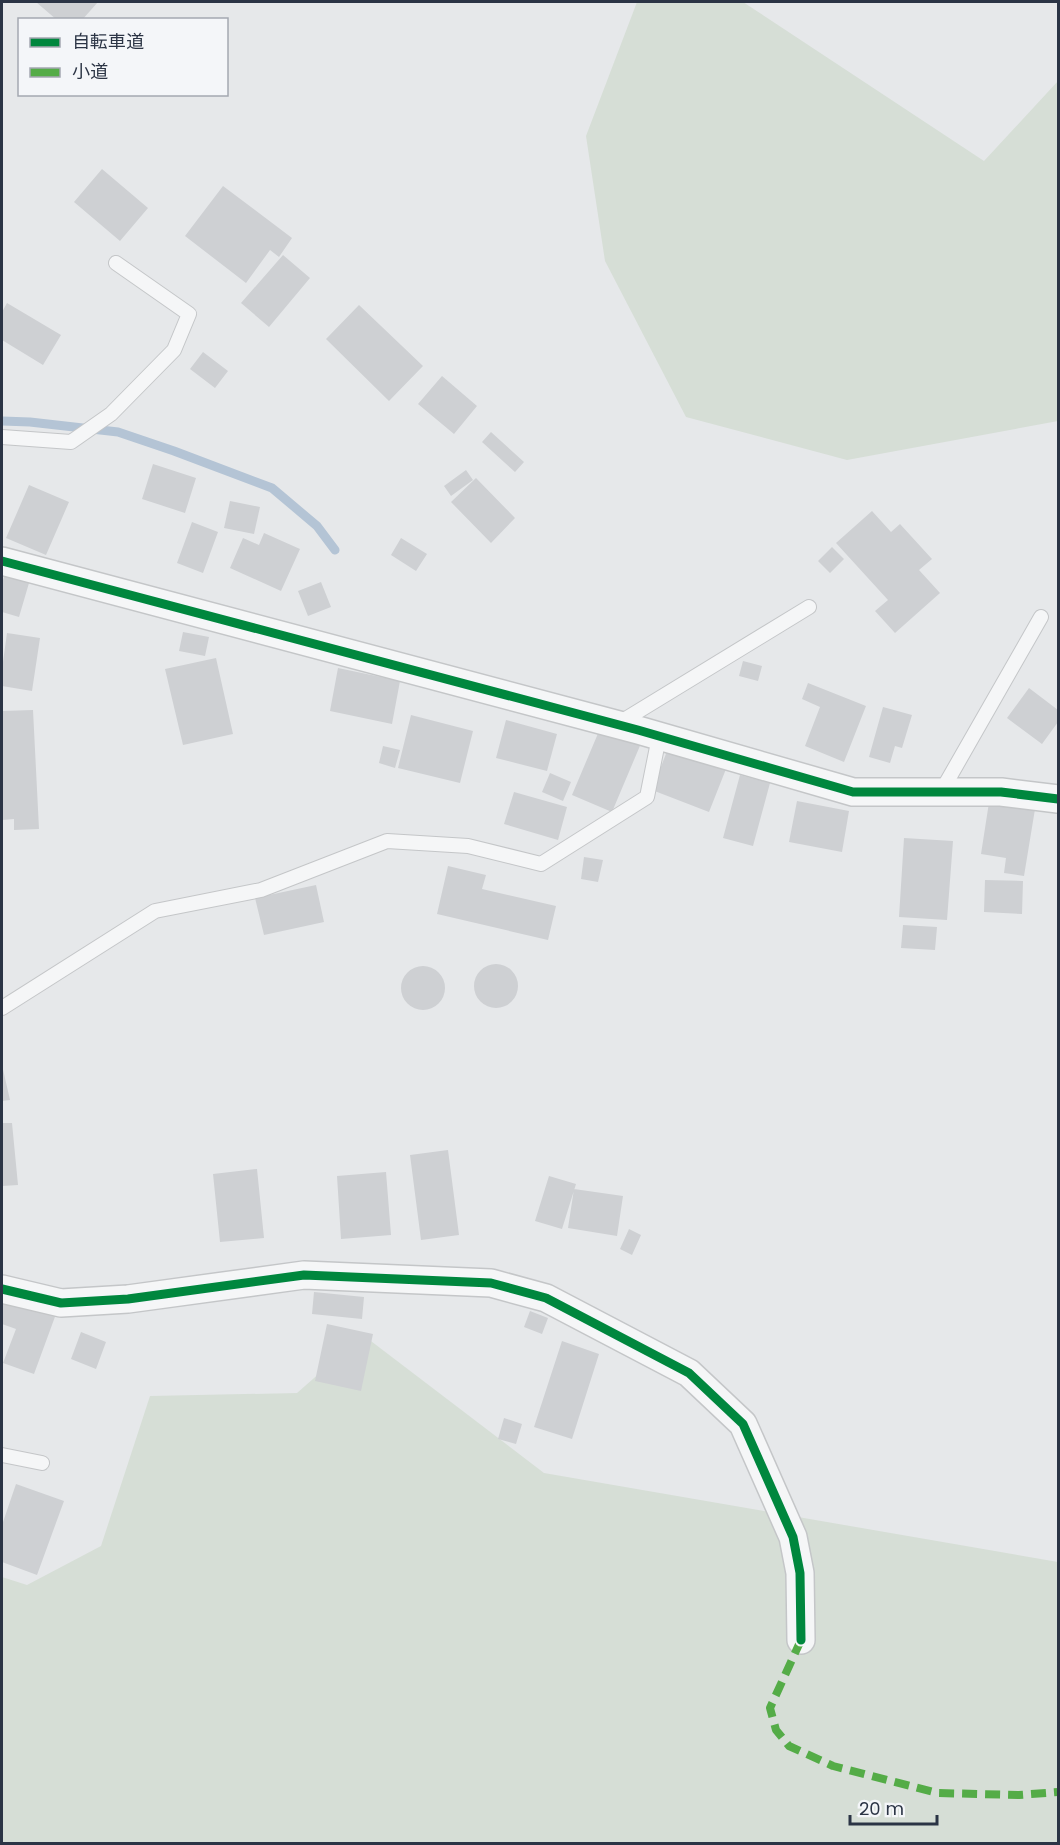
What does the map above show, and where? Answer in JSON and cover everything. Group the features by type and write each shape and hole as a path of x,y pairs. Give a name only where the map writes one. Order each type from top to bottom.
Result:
{"street":[{"path":"2,561 617,724 853,792 1000,792 1059,799"},
{"path":"2,1289 61,1303 128,1299 304,1275 490,1283 546,1298 689,1373 743,1424 793,1537 800,1573 801,1640"}],"lane":[{"path":"2,437 71,442 111,414 174,350 189,314 116,263"},
{"path":"617,724 809,607"},
{"path":"941,792 1041,617"},
{"path":"2,1008 155,911 261,890 387,841 468,846 541,864 647,797 659,737"},
{"path":"2,1455 42,1463"}],"shaded area":[{"path":"637,2 743,2 984,161 1058,81 1058,421 847,460 686,417 605,261 586,136"},
{"path":"363,1335 544,1473 1058,1562 1058,1843 2,1844 2,1577 27,1585 101,1546 150,1396 297,1393"}],"building":[{"path":"36,2 98,2 84,18 55,18"},
{"path":"102,169 148,208 120,241 74,202"},
{"path":"223,186 292,238 279,257 270,250 246,283 185,236"},
{"path":"283,255 310,278 269,327 241,303"},
{"path":"7,303 61,335 43,365 2,340 2,312"},
{"path":"359,305 423,366 389,401 326,339"},
{"path":"203,352 228,371 215,388 190,369"},
{"path":"442,376 477,406 454,434 418,404"},
{"path":"491,432 524,462 515,472 482,442"},
{"path":"153,464 196,478 185,513 142,499"},
{"path":"466,470 473,480 451,496 444,486"},
{"path":"476,478 515,518 491,543 451,502"},
{"path":"29,485 69,502 46,555 6,538"},
{"path":"230,501 260,507 254,534 224,528"},
{"path":"872,511 891,532 900,524 932,559 919,570 940,593 895,633 875,611 888,600 836,543"},
{"path":"192,522 218,532 203,573 177,563"},
{"path":"264,533 300,549 281,591 230,568 243,538 259,545"},
{"path":"401,538 427,554 416,571 391,555"},
{"path":"832,547 844,559 830,573 818,561"},
{"path":"4,576 29,583 19,617 2,612"},
{"path":"321,582 331,607 308,616 298,591"},
{"path":"183,632 209,637 205,656 179,651"},
{"path":"7,633 40,638 32,691 2,686"},
{"path":"216,658 233,734 183,745 165,669"},
{"path":"743,661 762,666 758,681 739,676"},
{"path":"338,668 400,681 392,724 330,711"},
{"path":"808,683 866,706 844,762 805,746 820,707 802,699"},
{"path":"1029,688 1058,710 1058,722 1042,744 1007,718"},
{"path":"883,707 912,715 902,748 895,746 890,763 869,757"},
{"path":"33,710 39,829 14,830 14,819 2,820 2,711"},
{"path":"411,715 473,731 460,783 398,768"},
{"path":"506,720 557,734 547,771 496,758"},
{"path":"602,724 642,741 612,812 572,795"},
{"path":"383,746 400,750 395,768 379,763"},
{"path":"669,746 726,769 709,812 652,790"},
{"path":"550,773 571,782 563,801 542,792"},
{"path":"740,775 770,783 753,846 723,838"},
{"path":"514,792 567,807 558,840 504,824"},
{"path":"990,796 1036,803 1024,876 1004,873 1006,858 981,854"},
{"path":"797,801 849,811 842,852 789,842"},
{"path":"904,838 953,841 947,920 899,917"},
{"path":"584,857 603,860 598,882 581,879"},
{"path":"448,866 486,875 482,889 556,906 548,940 437,914"},
{"path":"985,880 1023,881 1022,914 984,912"},
{"path":"316,885 324,922 264,935 255,898"},
{"path":"903,925 937,927 935,950 901,948"},
{"path":"496,964 512,970 518,986 512,1002 496,1008 480,1002 474,986 480,970"},
{"path":"423,966 432,967 439,972 444,979 444,997 439,1004 432,1009 423,1010 414,1009 407,1004 402,997 401,988 402,979 407,972 414,967"},
{"path":"2,1065 10,1100 2,1101"},
{"path":"2,1123 12,1123 18,1185 2,1186"},
{"path":"448,1150 459,1235 421,1240 410,1155"},
{"path":"257,1169 264,1238 220,1242 213,1174"},
{"path":"386,1172 391,1235 341,1239 337,1176"},
{"path":"549,1176 576,1184 562,1229 535,1221"},
{"path":"574,1189 623,1196 617,1236 568,1228"},
{"path":"629,1229 641,1235 632,1255 620,1249"},
{"path":"314,1292 364,1297 362,1319 312,1314"},
{"path":"2,1294 56,1314 34,1374 3,1363 16,1329 2,1324"},
{"path":"530,1311 548,1318 542,1334 524,1327"},
{"path":"327,1324 373,1334 361,1391 315,1381"},
{"path":"81,1332 106,1342 96,1369 71,1359"},
{"path":"562,1341 599,1354 572,1439 534,1427"},
{"path":"504,1418 522,1424 516,1444 498,1439"},
{"path":"16,1484 64,1501 37,1575 2,1562 2,1525"}],"waterway":[{"path":"2,421 118,432 272,488 317,526 335,550"}],"marked path":[{"path":"801,1640 770,1708 776,1730 789,1746 833,1766 938,1793 1019,1795 1058,1792"}],"cycle path":[{"path":"2,561 638,730 853,792 1001,792 1058,799"},
{"path":"2,1289 61,1303 128,1299 304,1275 491,1283 546,1298 689,1373 743,1424 793,1537 800,1573 801,1640"}]}
